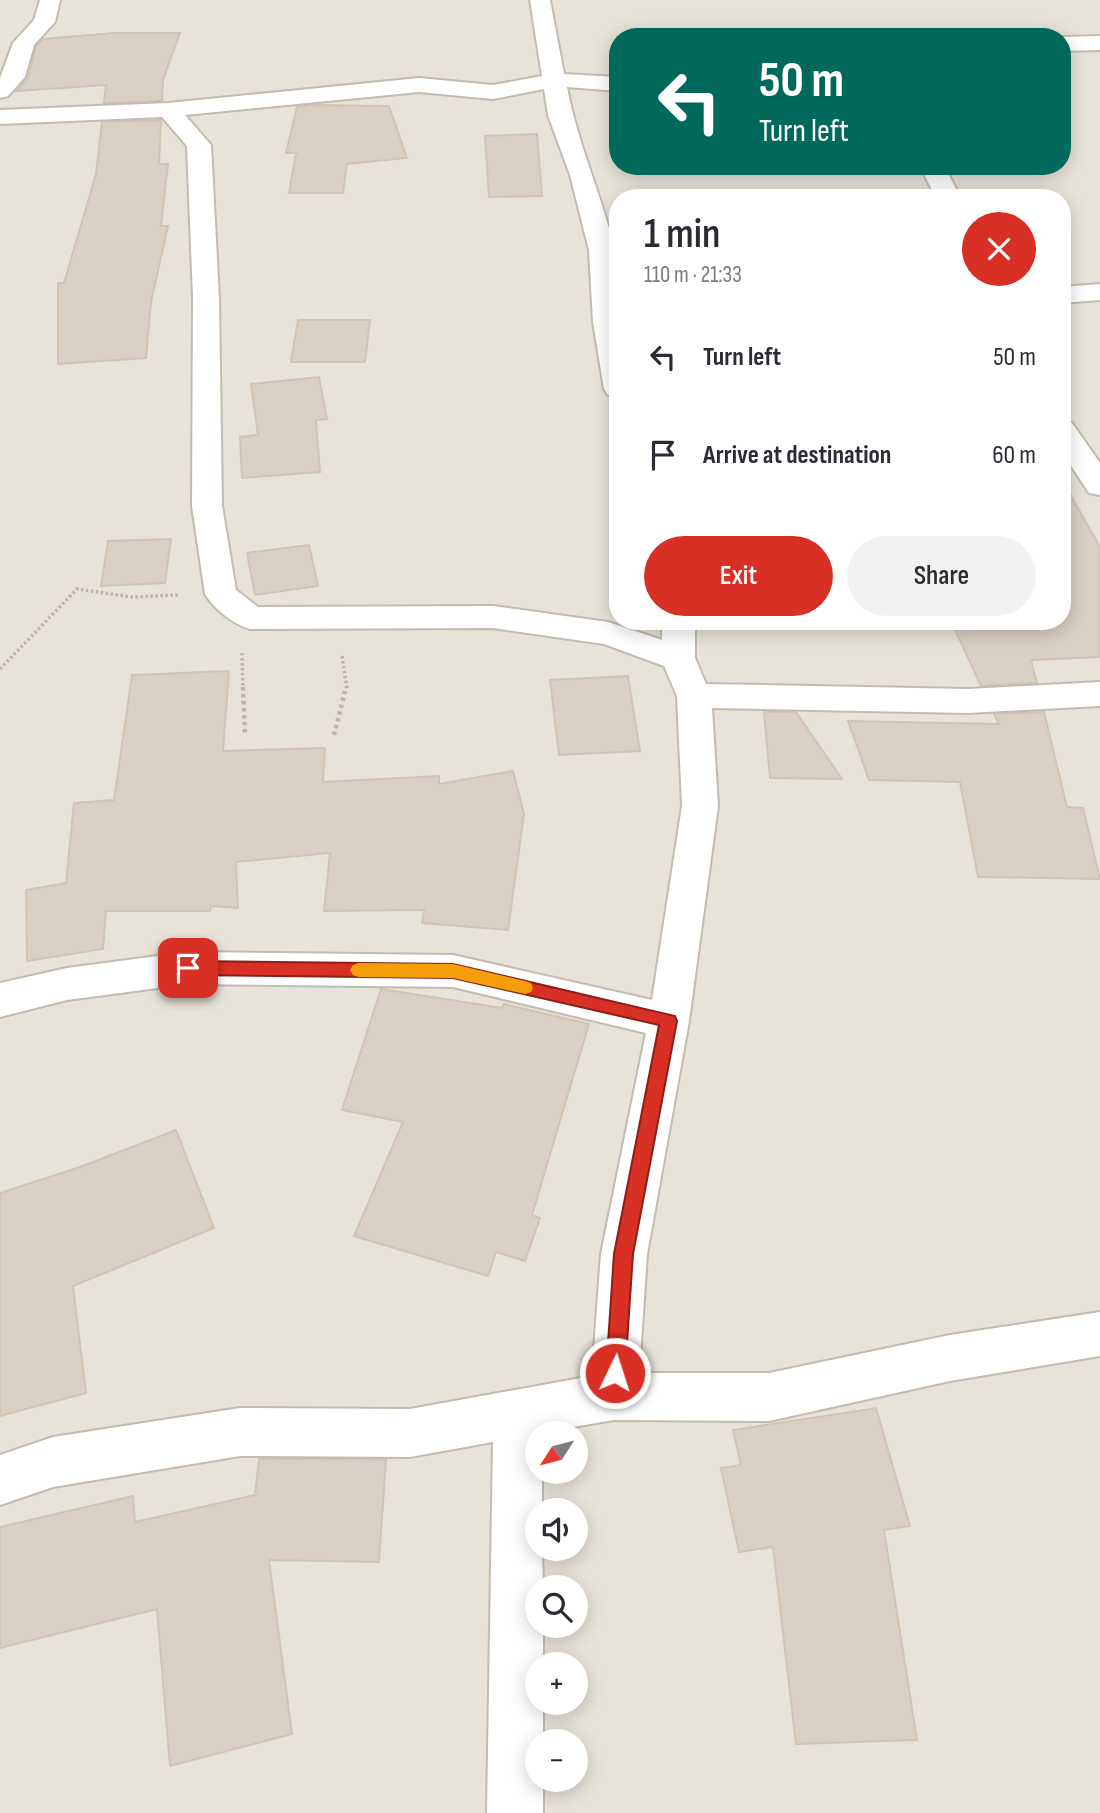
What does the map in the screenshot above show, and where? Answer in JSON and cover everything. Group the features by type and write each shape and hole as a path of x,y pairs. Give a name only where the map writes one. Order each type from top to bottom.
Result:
{"street":[{"path":"0,90 14,77 24,43 44,22 50,0"},
{"path":"540,0 560,115 582,175 602,250 609,296"},
{"path":"1071,44 1100,43"},
{"path":"0,117 168,110 419,85 493,92 555,80 609,84"},
{"path":"560,115 609,87"},
{"path":"168,110 199,145 206,273 207,506 221,594 250,618 493,617 678,640 694,696 700,806 669,1021 624,1254 614,1396"},
{"path":"1071,294 1100,292"},
{"path":"1071,442 1100,486"},
{"path":"694,696 968,701 1100,694"},
{"path":"0,1000 67,984 188,968 453,971 669,1021"},
{"path":"0,1480 53,1462 240,1432 410,1433 614,1396 769,1397 950,1358 1100,1334"},
{"path":"515,1813 518,1413"}],"path":[{"path":"0,669 77,589 132,597 221,594"},
{"path":"334,735 347,692 336,617"},
{"path":"244,735 242,650 250,618"}],"shaded area":[{"path":"0,0 1100,0 1100,1813 0,1813"}],"building":[{"path":"115,33 180,33 163,80 162,101 104,103 106,85 16,91 28,78 36,46 43,39"},
{"path":"389,106 407,158 347,164 343,193 289,193 296,153 286,153 297,107"},
{"path":"161,120 159,164 168,164 161,226 168,226 151,302 146,358 58,364 58,283 64,283 96,174 102,122"},
{"path":"537,134 542,196 489,197 485,136"},
{"path":"298,320 370,320 365,362 291,362"},
{"path":"319,377 327,419 316,420 320,472 242,478 240,437 258,435 251,384"},
{"path":"1071,496 1100,547 1100,657 1031,660 1037,683 981,686 955,630 1071,630"},
{"path":"171,539 165,583 101,586 108,541"},
{"path":"309,545 318,586 255,595 247,553"},
{"path":"229,671 223,751 325,748 323,782 439,776 439,784 513,771 524,814 508,930 422,923 424,910 324,911 330,853 236,862 238,908 211,906 210,911 106,911 103,949 27,961 26,890 66,883 74,803 114,800 132,675"},
{"path":"628,676 640,751 559,755 550,680"},
{"path":"764,712 796,712 842,779 770,778"},
{"path":"1044,712 1067,807 1083,808 1100,879 978,877 960,782 869,780 848,721 999,724 994,714"},
{"path":"381,989 502,1008 504,1004 589,1024 532,1215 540,1218 525,1261 496,1252 488,1276 354,1236 403,1122 342,1110"},
{"path":"176,1130 214,1228 73,1286 86,1393 0,1416 0,1193 80,1167"},
{"path":"876,1408 910,1526 884,1530 917,1740 796,1744 773,1547 739,1552 721,1468 741,1465 733,1430"},
{"path":"259,1459 386,1459 379,1562 269,1560 292,1734 170,1766 157,1609 0,1648 0,1527 133,1496 135,1522 255,1495"}],"slow traffic":[{"path":"358,970 453,971 525,988"}],"route":[{"path":"188,968 453,971 669,1021 624,1254 615,1373"}]}
